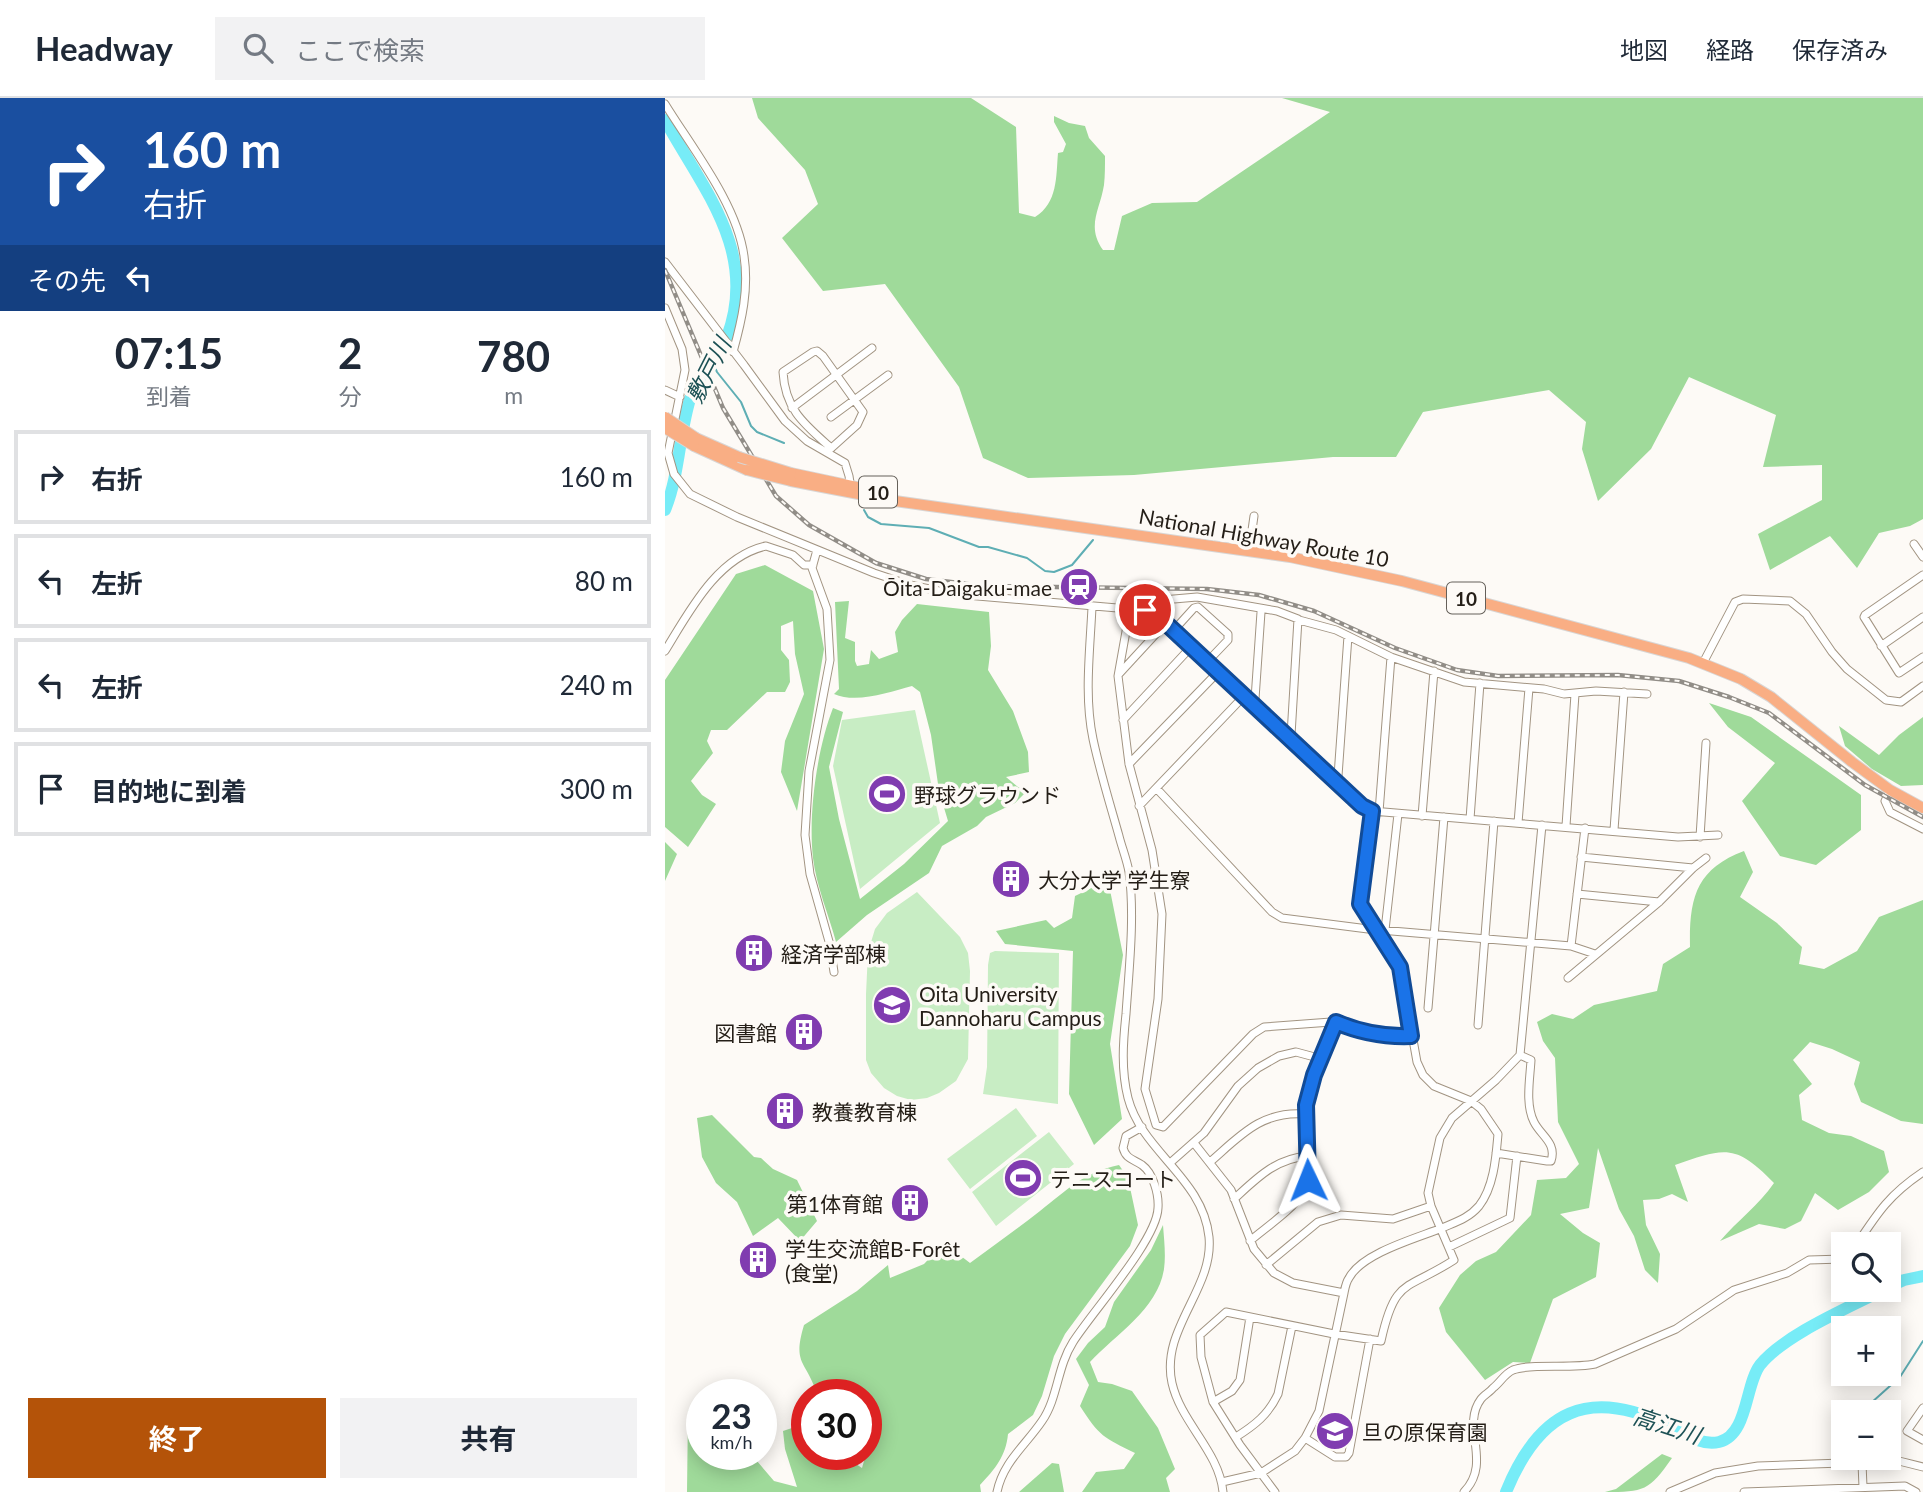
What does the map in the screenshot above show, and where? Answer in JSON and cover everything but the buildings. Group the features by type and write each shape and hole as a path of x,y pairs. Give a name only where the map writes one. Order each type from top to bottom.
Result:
{"highway":[{"name":"National Highway Route 10","path":"665,417 695,442 791,477"},
{"name":"National Highway Route 10","path":"665,428 747,470 964,511 1290,557 1402,581 1703,663 1741,679 1771,697 1890,790 1923,808"}],"street":[{"path":"665,104 724,202 744,254 746,291 732,350"},
{"path":"665,262 785,421 802,437 828,449"},
{"path":"665,308 684,357 685,370 666,454 677,480 690,494 707,505 889,579 924,589 1154,612 1362,806 1375,812 1614,830 1660,836 1719,835"},
{"path":"792,408 872,348"},
{"path":"828,449 848,434 862,418 862,409 817,351 783,372 783,385 792,408 803,424 828,449 845,463 849,489"},
{"path":"831,416 888,375"},
{"path":"665,390 680,397"},
{"path":"1249,551 1254,516"},
{"path":"1914,544 1923,557"},
{"path":"665,651 705,590 736,561 766,546 793,555 804,565 813,565"},
{"path":"817,550 813,565 826,603 830,660 809,771 805,835 810,874 830,945 834,972"},
{"path":"1923,575 1865,614 1865,622 1899,673 1923,657"},
{"path":"1145,610 1151,601 1197,597 1277,611 1332,629 1391,657 1461,681 1561,694 1596,691 1647,694"},
{"path":"1703,663 1735,602 1743,599 1785,599 1806,614 1839,660 1886,700 1901,702 1923,685"},
{"path":"1092,607 1090,722 1129,872 1131,940 1123,1052 1124,1078 1129,1101 1142,1127 1194,1192 1205,1217 1209,1240 1206,1268 1177,1330 1170,1362 1172,1382 1179,1403 1215,1464 1223,1492"},
{"path":"1174,630 1198,607 1228,634 1228,640 1207,662"},
{"path":"1130,609 1118,676 1129,764 1151,850 1163,914 1158,999 1145,1088 1156,1125 1163,1127 1253,1034 1264,1027 1336,1022 1355,1031 1380,1036 1411,1036"},
{"path":"1252,703 1255,699 1261,612"},
{"path":"1881,646 1923,617"},
{"path":"1289,737 1299,620"},
{"path":"1118,676 1166,623"},
{"path":"1335,780 1338,776 1348,636"},
{"path":"1123,720 1191,647"},
{"path":"1222,1482 1261,1473 1295,1451 1319,1411 1343,1293 1349,1276 1367,1260 1466,1218 1486,1194 1496,1153 1498,1134 1481,1109 1471,1101 1441,1090 1428,1081 1417,1062 1400,967 1360,904 1375,812 1391,657"},
{"path":"1422,816 1434,671"},
{"path":"1129,764 1218,672"},
{"path":"1469,819 1480,683"},
{"path":"1518,823 1529,688"},
{"path":"1614,830 1624,692"},
{"path":"1566,827 1574,694"},
{"path":"1139,806 1244,695"},
{"path":"1700,837 1706,743"},
{"path":"1157,789 1275,915 1375,929 1571,946 1595,954"},
{"path":"1890,790 1885,801 1889,810 1923,829"},
{"path":"1385,930 1398,814"},
{"path":"1428,1008 1444,817"},
{"path":"1478,1025 1494,821"},
{"path":"1273,1491 1213,1402 1201,1357 1200,1335 1226,1312 1381,1341 1386,1317 1395,1295 1411,1283 1454,1261 1431,1206 1429,1194 1440,1138 1452,1118 1520,1055 1542,825"},
{"path":"1571,946 1584,828"},
{"path":"1581,857 1693,868"},
{"path":"1568,978 1659,902 1706,858"},
{"path":"1577,894 1659,902"},
{"path":"1250,1241 1301,1195 1308,1180 1304,1114 1311,1084 1336,1022"},
{"path":"1170,1164 1194,1143 1238,1086 1258,1068 1279,1056 1296,1052 1322,1059"},
{"path":"1496,1153 1547,1161 1552,1161 1554,1154 1551,1145 1534,1122 1530,1110 1531,1060 1520,1055"},
{"path":"1210,1162 1248,1130 1267,1118 1288,1113 1304,1114"},
{"path":"997,1492 1000,1478 1009,1461 1049,1409 1063,1360 1073,1342 1152,1230 1159,1209 1153,1181 1143,1166 1128,1158 1123,1148 1126,1136 1142,1127"},
{"path":"1194,1143 1231,1190 1250,1241 1266,1265 1283,1279 1343,1293"},
{"path":"1234,1199 1271,1166 1307,1156"},
{"path":"1449,1247 1510,1218 1517,1156"},
{"path":"1865,1232 1899,1188 1923,1172"},
{"path":"1266,1265 1318,1222 1341,1215 1393,1219 1431,1206"},
{"path":"1464,1492 1474,1482 1477,1462 1473,1429 1480,1399 1504,1376 1516,1369 1583,1367 1595,1364 1676,1329 1734,1290 1787,1273 1809,1260 1831,1259"},
{"path":"1213,1402 1231,1391 1240,1380 1251,1317"},
{"path":"1236,1437 1260,1421 1278,1394 1291,1326"},
{"path":"1305,1438 1335,1457 1346,1457 1349,1453 1370,1339"},
{"path":"1923,1408 1907,1431 1923,1440"},
{"path":"1901,1462 1923,1467"},
{"path":"1669,1492 1703,1477 1737,1468 1831,1464"},
{"path":"1862,1470 1863,1487"},
{"path":"1744,1492 1905,1486 1916,1492"}],"green space":[{"path":"752,98 971,98 1016,127 1019,213 1035,217 1043,211 1052,197 1058,153 1063,152 1066,144 1054,122 1054,116 1085,126 1089,138 1105,156 1104,185 1095,233 1103,250 1114,250 1122,216 1152,203 1197,202 1330,112 1282,98 1923,98 1923,519 1910,526 1879,533 1857,568 1830,536 1770,570 1758,534 1822,500 1822,465 1763,467 1776,415 1689,377 1651,449 1598,501 1582,449 1586,422 1549,390 1423,412 1396,457 1333,457 1134,475 1028,478 983,458 959,387 885,284 823,291 782,238 818,204 805,170 758,118"},
{"path":"765,565 813,591 824,649 797,811 781,772 785,741 804,694 795,654 793,621 781,626 781,650 789,660 790,682 785,692 767,692 727,730 711,730 707,741 713,753 691,781 702,795 716,804 688,847 665,827 665,680 736,574"},
{"path":"849,601 845,638 855,642 857,666 869,664 871,650 879,659 898,652 895,632 917,604 989,612 991,646 988,670 1013,711 1028,752 1029,772 1006,777 1027,791 1015,803 986,817 977,826 942,846 929,873 867,915 836,942 817,879 812,841 818,762 833,708 843,712 829,767 839,819 860,899 904,864 948,821 939,791 931,735 920,692 912,686 863,697 834,694 839,689 835,602"},
{"path":"1709,703 1751,717 1861,795 1861,830 1816,865 1780,856 1742,801 1775,763 1728,727"},
{"name":"野球グラウンド","path":"915,710 940,823 860,889 833,766 842,720"},
{"path":"1923,717 1923,785 1901,786 1872,769 1845,746 1839,726 1879,755"},
{"path":"665,842 677,854 665,881"},
{"path":"1744,851 1753,872 1740,897 1777,923 1802,947 1799,964 1824,969 1857,951 1879,917 1923,900 1923,1124 1901,1121 1861,1102 1854,1084 1860,1062 1810,1042 1793,1060 1812,1084 1799,1095 1802,1120 1829,1133 1851,1136 1884,1151 1889,1172 1869,1192 1838,1210 1815,1193 1801,1221 1785,1229 1759,1224 1720,1241 1762,1199 1774,1183 1749,1161 1729,1153 1706,1155 1675,1165 1688,1202 1672,1194 1659,1199 1643,1200 1646,1225 1660,1254 1658,1283 1645,1270 1634,1236 1619,1209 1598,1148 1589,1208 1560,1214 1600,1243 1596,1277 1553,1299 1530,1363 1513,1362 1485,1380 1446,1332 1439,1308 1460,1275 1476,1261 1496,1252 1531,1215 1537,1180 1566,1178 1579,1164 1558,1122 1555,1058 1543,1041 1537,1022 1552,1014 1573,1019 1594,1005 1657,991 1663,964 1690,947 1691,914 1699,887 1715,867"},
{"path":"1108,880 1123,955 1110,1044 1122,1119 1094,1145 1069,1094 1073,951 1005,944 996,931 1046,920 1054,928 1072,918 1075,896"},
{"path":"917,892 960,937 968,953 968,1059 956,1081 939,1093 911,1100 884,1088 871,1073 866,1060 866,994 868,952 875,929 887,913"},
{"path":"990,953 1059,953 1058,1104 983,1094 987,1067 988,965"},
{"name":"テニスコート","path":"1016,1108 1037,1136 970,1189 947,1159"},
{"path":"712,1115 754,1157 761,1158 773,1169 797,1180 817,1221 800,1241 778,1218 753,1236 737,1202 716,1183 702,1157 697,1118"},
{"name":"テニスコート","path":"1049,1132 1074,1164 996,1226 972,1192"},
{"path":"1119,1165 1128,1178 1138,1225 1130,1246 1065,1334 1054,1356 1042,1396 1033,1415 1008,1434 1002,1456 980,1485 981,1492 687,1492 687,1470 765,1470 774,1481 797,1487 792,1470 882,1470 882,1379 811,1379 802,1362 799,1348 804,1325 857,1291 888,1265 890,1278 924,1264 944,1243 970,1263 1076,1183"},
{"path":"1163,1225 1164,1269 1153,1297 1145,1309 1090,1362 1098,1382 1132,1391 1158,1428 1175,1469 1166,1478 1170,1492 1082,1492 1096,1472 1124,1469 1135,1453 1103,1435 1080,1406 1089,1385 1076,1359 1105,1327 1114,1302 1151,1250"},
{"path":"791,1428 791,1468 785,1449 783,1431"},
{"path":"1662,1454 1672,1458 1645,1487 1605,1492 1616,1489"},
{"path":"1052,1463 1059,1464 1064,1492 1019,1492"}],"waterway":[{"name":"敷戸川","path":"665,120 722,222 736,277 735,306 727,337 691,396 674,482 665,510"},
{"path":"713,363 741,402 751,426 757,432 784,443"},
{"path":"864,510 868,517 881,524 929,528 979,547 1027,558 1045,571 1054,572 1072,565 1093,540"},
{"name":"高江川","path":"1901,1281 1923,1276"},
{"name":"高江川","path":"1506,1492 1519,1464 1534,1442 1551,1425 1569,1414 1591,1408 1614,1408 1640,1414 1706,1442 1719,1442 1728,1438 1741,1420 1760,1365 1784,1343 1859,1302"},
{"path":"1874,1400 1900,1377 1923,1341"}],"railway":[{"path":"665,270 723,408 776,496 809,525 876,563 926,579 984,586 1207,589 1259,595 1314,611 1395,648 1457,670 1498,676 1618,675 1679,681 1769,713 1865,785 1923,817"}],"place":[{"name":"Ōita-Daigaku-mae","path":"1079,587"},
{"name":"野球グラウンド","path":"887,794"},
{"name":"大分大学 学生寮","path":"1011,879"},
{"name":"経済学部棟","path":"754,953"},
{"name":"Oita University Dannoharu Campus","path":"892,1005"},
{"name":"図書館","path":"804,1032"},
{"name":"教養教育棟","path":"785,1111"},
{"name":"テニスコート","path":"1023,1178"},
{"name":"第1体育館","path":"910,1203"},
{"name":"学生交流館B-Forêt (食堂)","path":"758,1260"},
{"name":"旦の原保育園","path":"1335,1431"}],"route":[{"path":"1145,610 1156,614 1362,806 1372,811 1360,904 1400,967 1411,1036 1380,1036 1355,1031 1336,1022 1314,1075 1304,1114 1308,1180"}]}
